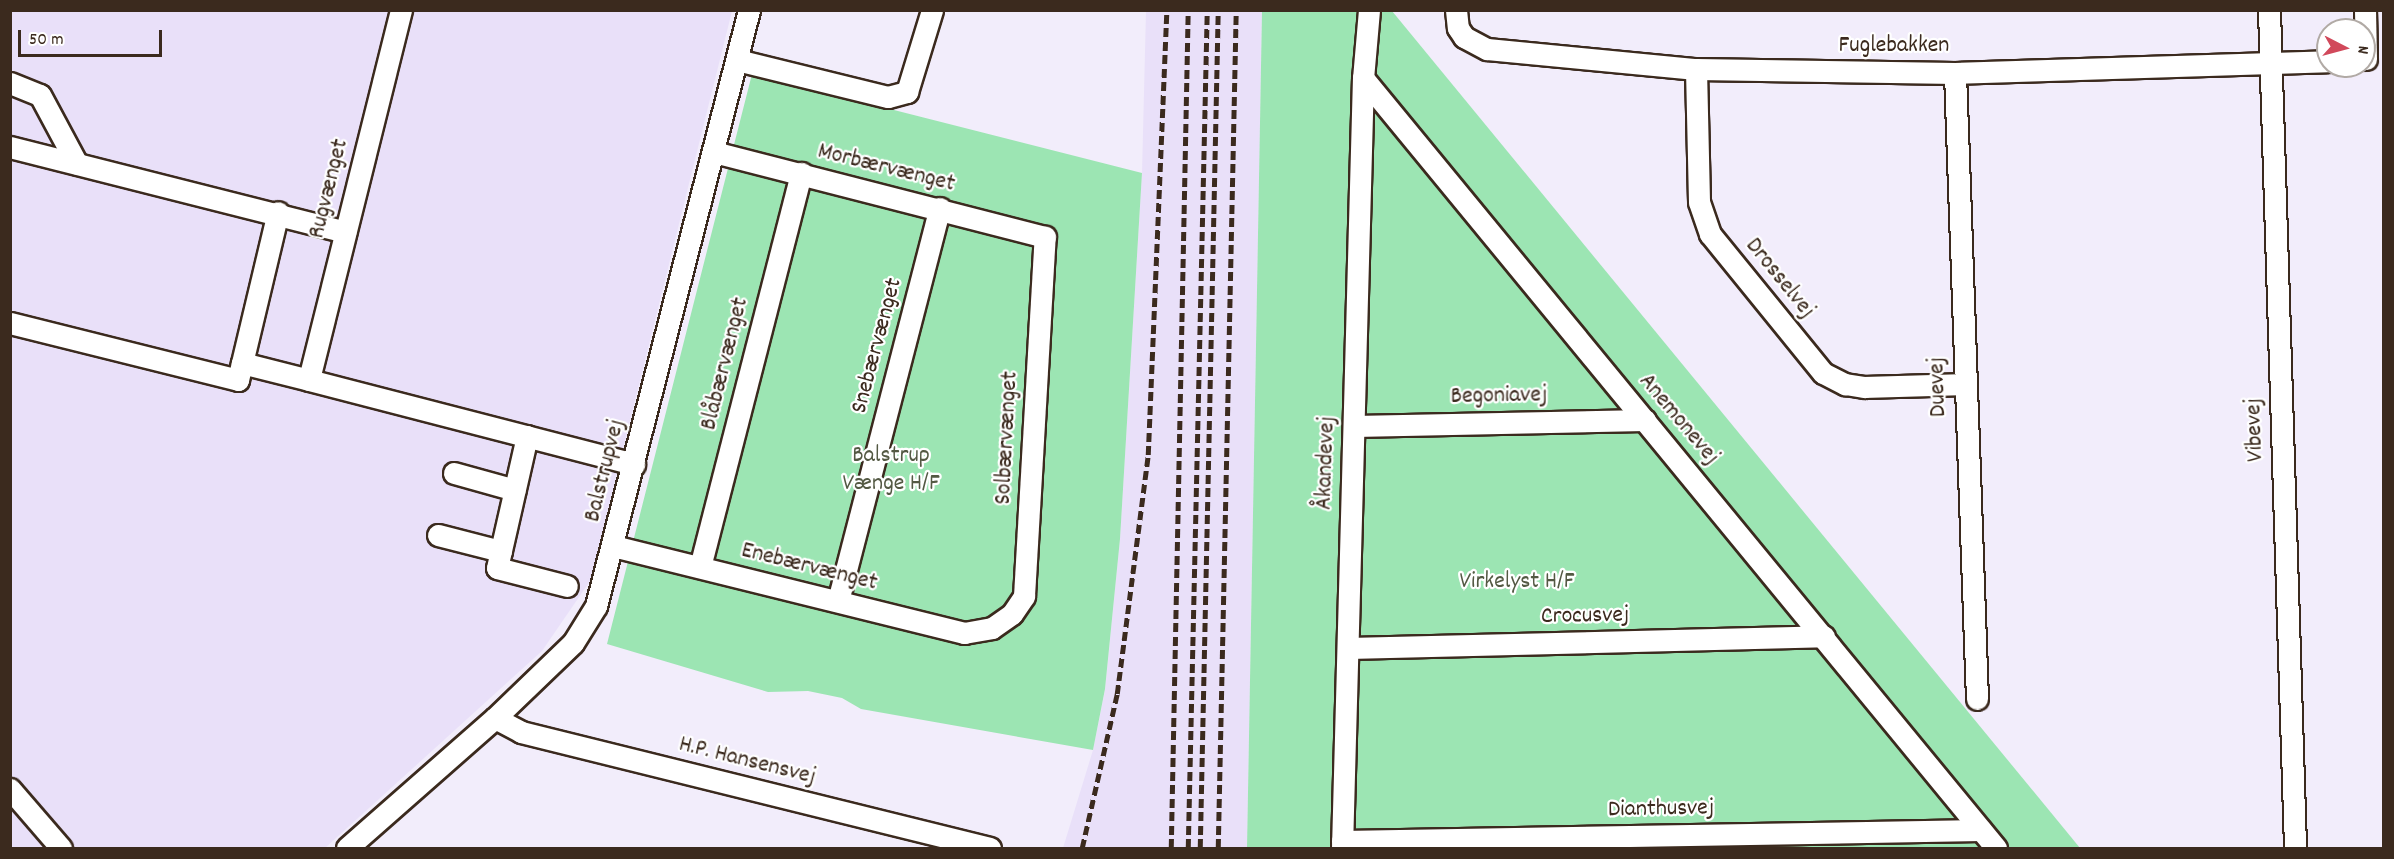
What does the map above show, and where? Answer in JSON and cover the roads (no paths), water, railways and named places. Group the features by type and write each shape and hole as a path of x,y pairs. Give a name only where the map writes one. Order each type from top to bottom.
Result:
{"street":[{"name":"Rugvænget","path":"309,380 401,10"},
{"name":"Balstrupvej","path":"347,849 495,718 573,643 596,606 749,10"},
{"path":"737,60 888,97 907,92 932,10"},
{"path":"1363,78 1369,10"},
{"name":"Fuglebakken","path":"1456,10 1458,28 1464,37 1487,49 1696,69 1955,73 2316,61"},
{"name":"Vibevej","path":"2269,10 2295,849"},
{"name":"Drosselvej","path":"1696,69 1700,202 1710,234 1823,373 1845,384 1865,387 1965,384"},
{"name":"Duevej","path":"1955,73 1977,699"},
{"name":"Anemonevej","path":"1363,78 1824,636 1996,849"},
{"name":"Åkandevej","path":"1342,845 1363,78"},
{"path":"10,83 40,95 77,164"},
{"path":"10,147 278,212 345,232"},
{"name":"Morbærvænget","path":"714,152 940,208 1045,237"},
{"name":"Blåbærvænget","path":"700,567 801,173"},
{"name":"Snebærvænget","path":"838,601 940,208"},
{"path":"10,322 238,380 278,212"},
{"name":"Solbærvænget","path":"992,628 1012,614 1024,596 1045,237"},
{"path":"242,363 634,464"},
{"name":"Begoniavej","path":"1354,426 1645,420"},
{"path":"527,436 497,568 567,586"},
{"path":"454,474 515,490"},
{"path":"438,535 501,550"},
{"name":"Enebærvænget","path":"613,546 964,633 992,628"},
{"name":"Crocusvej","path":"1348,648 1824,636"},
{"name":"H.P. Hansensvej","path":"495,718 521,732 990,849"},
{"path":"14,798 61,849"},
{"name":"Dianthusvej","path":"1342,845 1981,830"}],"railway":[{"path":"1082,848 1117,694 1148,455 1167,10"},
{"path":"1171,848 1188,10"},
{"path":"1188,848 1207,10"},
{"path":"1200,848 1218,10"},
{"path":"1218,848 1236,10"}],"park label":[{"name":"Balstrup Vænge H/F","path":"891,471"},
{"name":"Virkelyst H/F","path":"1517,583"}]}
